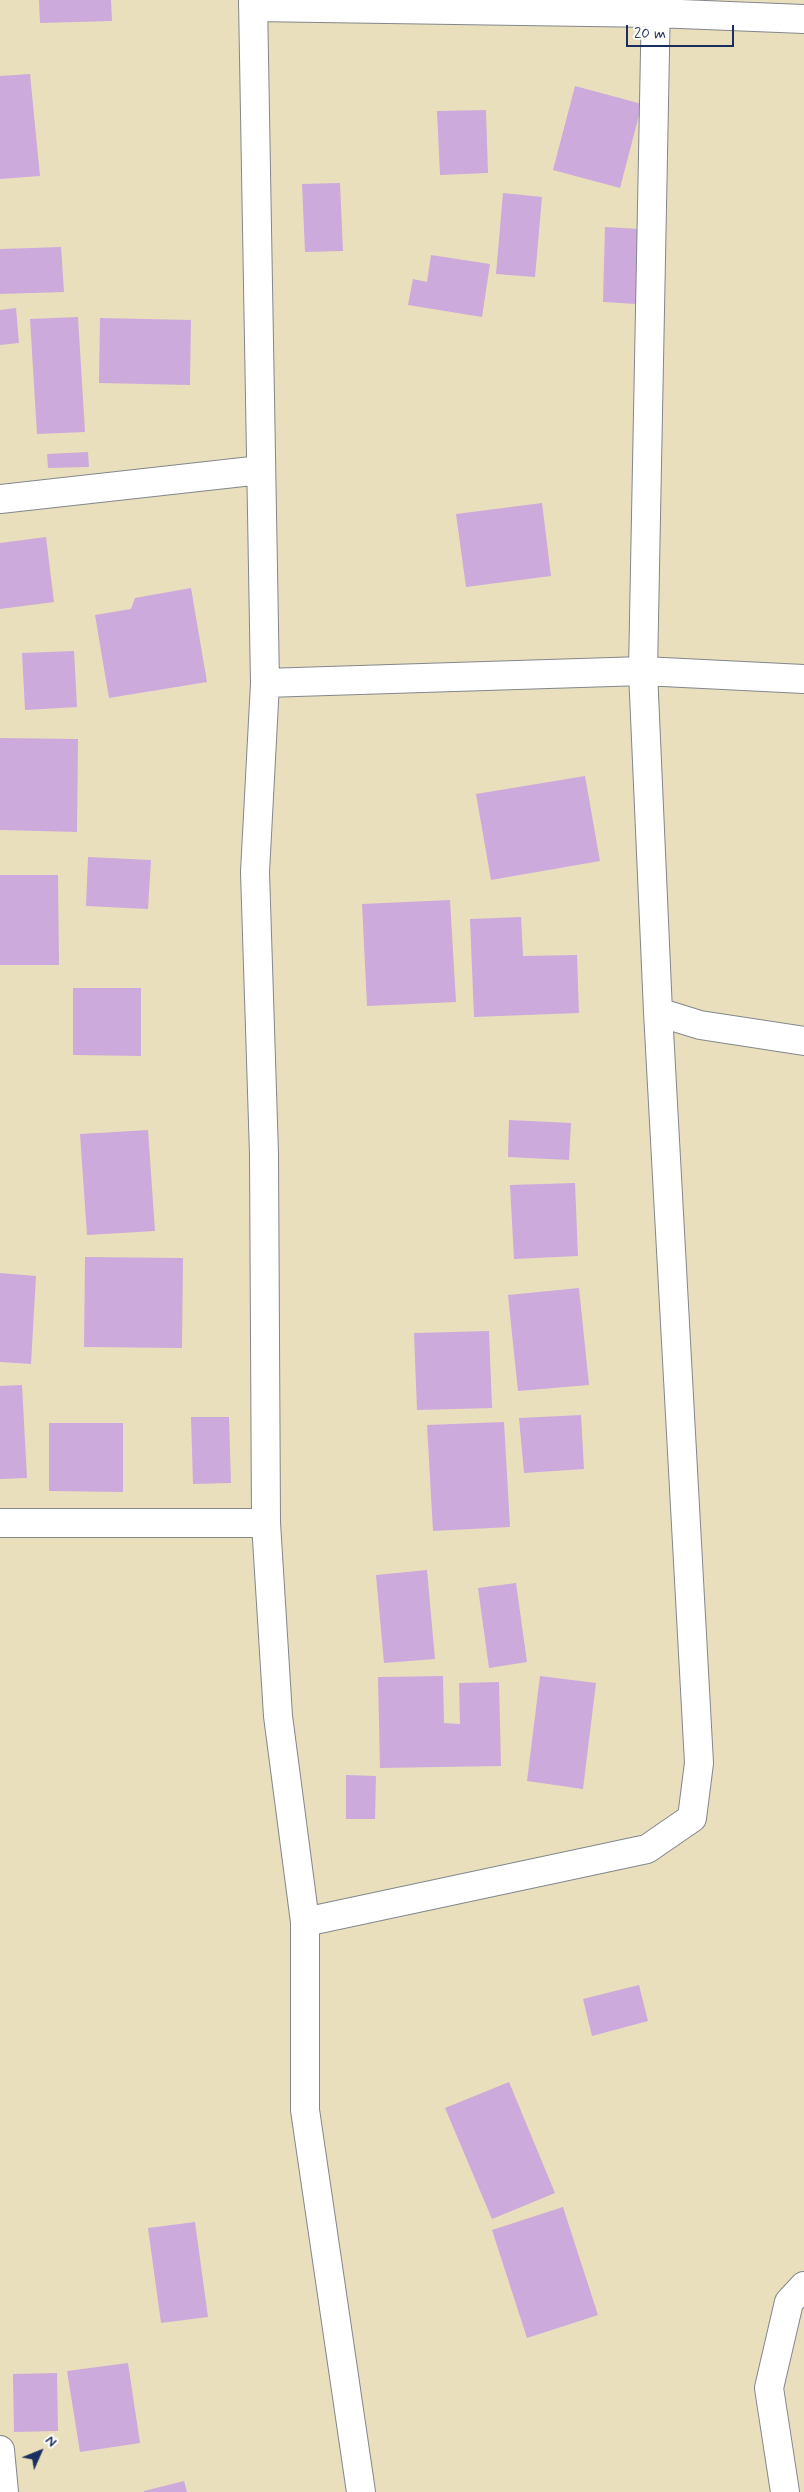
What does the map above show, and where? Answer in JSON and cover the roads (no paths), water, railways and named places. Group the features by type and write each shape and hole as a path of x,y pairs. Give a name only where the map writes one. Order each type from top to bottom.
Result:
{"street":[{"path":"361,2492 305,2110 305,1922 278,1716 266,1523 264,1154 255,872 265,683 253,3 656,6 804,19"},
{"path":"305,1922 647,1849 692,1818 699,1763 658,1012 643,671 656,6"},
{"path":"0,499 261,470"},
{"path":"265,683 643,671 804,679"},
{"path":"658,1012 700,1025 804,1041"},
{"path":"0,1523 266,1523"},
{"path":"785,2492 769,2388 789,2302 804,2286"},
{"path":"0,2450 4,2492"}]}
